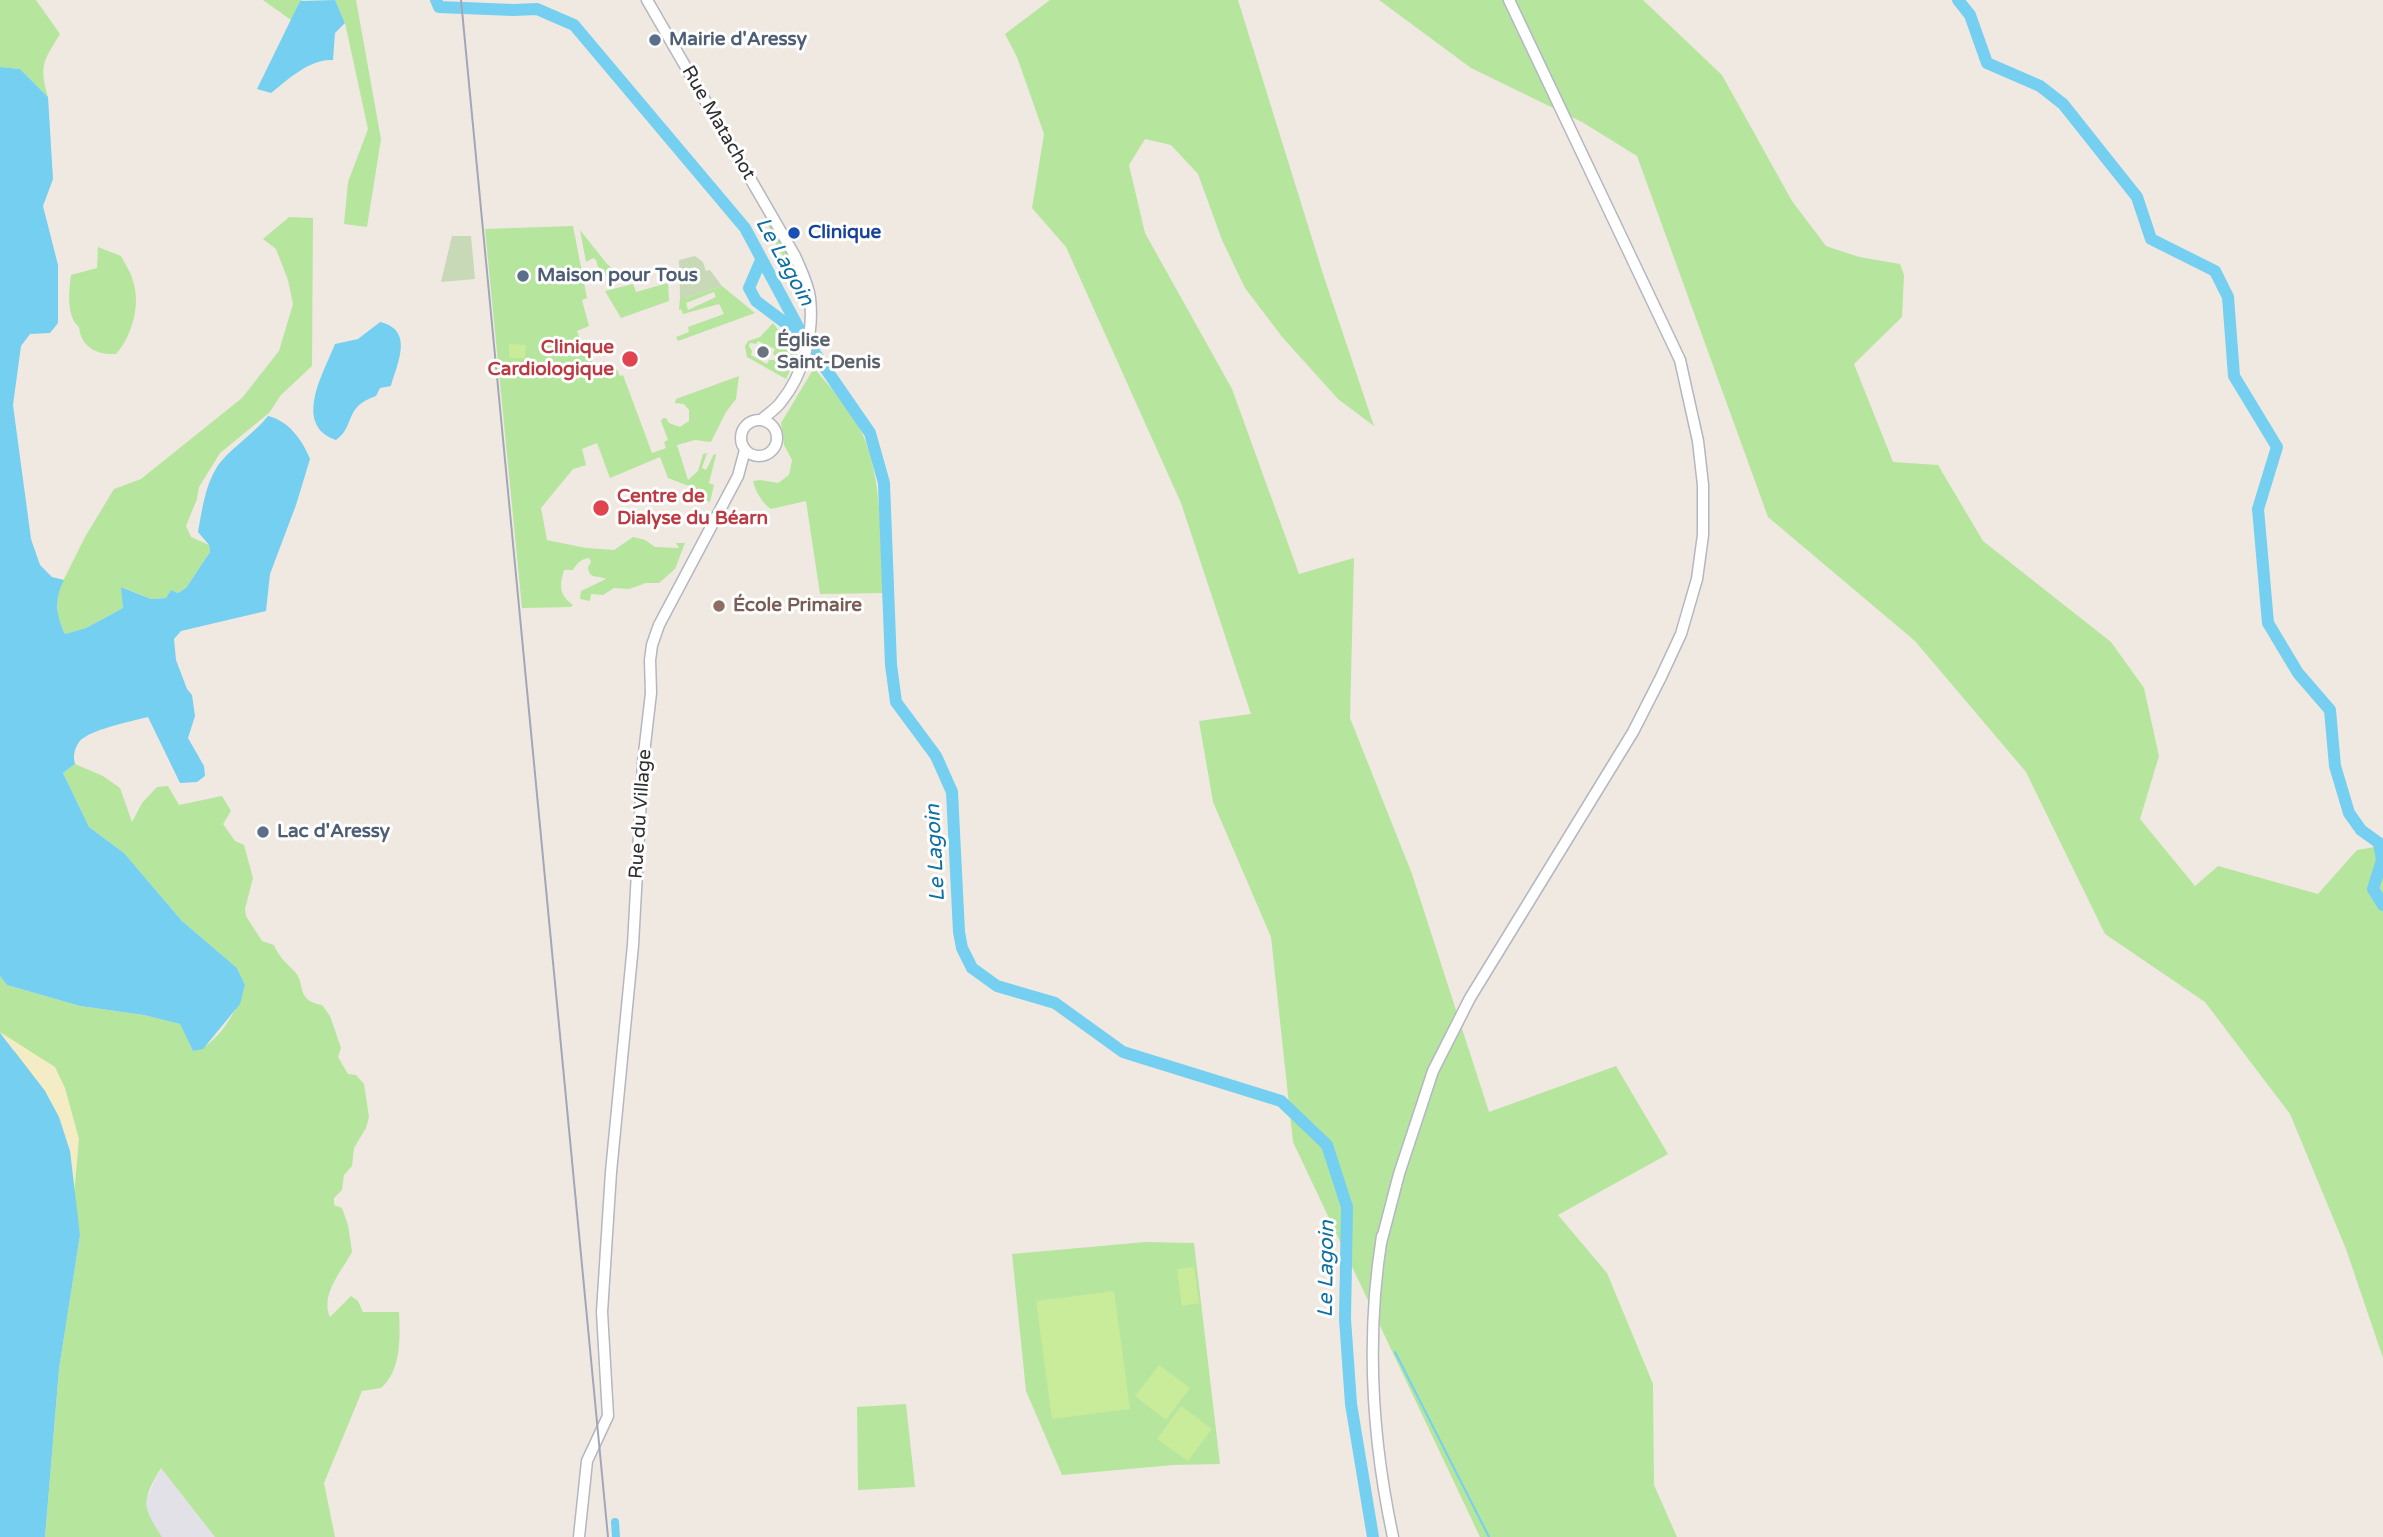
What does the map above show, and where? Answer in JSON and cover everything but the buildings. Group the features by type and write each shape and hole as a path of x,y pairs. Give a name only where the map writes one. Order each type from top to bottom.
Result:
{"main road":[{"name":"Rue Matachot","path":"647,0 795,257 810,299 810,335 805,357 781,403 776,429"},
{"path":"1503,0 1661,329 1690,397"},
{"path":"1393,1537 1385,1499 1374,1404 1373,1354 1381,1243 1399,1174 1433,1071 1470,998 1633,732 1661,677 1681,634 1697,579 1703,534 1703,485 1690,397 1680,360 1510,0"},
{"name":"Rue Matachot","path":"761,420 781,403"},
{"path":"761,420 776,429 777,443 773,450 758,456 745,450 742,443 745,427 750,422 761,420"},
{"name":"Rue du Village","path":"579,1537 587,1461 608,1416 602,1312 611,1172 633,945 652,645 659,625 738,476 745,450"},
{"name":"Rue du Village","path":"738,476 758,456"}],"shaded area":[{"path":"161,1468 215,1537 162,1537 146,1513 147,1498"}],"green space":[{"path":"0,0 36,0 60,34 44,64 48,97 20,69 0,67"},
{"path":"263,0 303,0 291,20"},
{"path":"335,0 356,0 381,139 367,227 344,224 348,182 368,129 345,23"},
{"path":"1050,0 1238,0 1324,277 1374,426 1338,399 1283,338 1245,288 1222,240 1198,174 1171,145 1145,139 1129,165 1145,233 1232,389 1299,574 1354,558 1350,718 1412,874 1489,1112 1616,1066 1668,1154 1558,1215 1607,1273 1653,1384 1654,1485 1677,1537 1480,1537 1293,1142 1271,937 1213,802 1199,721 1251,714 1181,503 1066,247 1032,208 1044,134 1017,57 1005,34"},
{"path":"1379,0 1643,0 1722,75 1792,201 1826,246 1859,257 1900,264 1904,275 1902,317 1854,364 1893,462 1938,465 1983,541 2111,642 2144,688 2159,756 2140,819 2195,886 2218,866 2318,894 2357,850 2380,846 2383,853 2383,1358 2346,1249 2290,1114 2205,1002 2105,934 2026,772 1915,641 1768,517 1637,156 1582,122 1471,68"},
{"path":"766,214 799,273 778,247 764,215"},
{"path":"289,217 313,218 312,366 281,395 269,413 220,453 199,487 186,526 191,537 209,545 210,552 186,588 178,593 171,590 166,598 151,599 122,587 123,608 86,628 65,634 58,618 57,593 85,537 114,489 141,479 242,398 279,351 293,304 288,280 276,249 263,239"},
{"path":"573,226 587,298 582,300 589,326 577,331 582,345 586,344 596,371 615,365 620,376 623,375 652,453 666,448 664,442 668,440 661,421 663,418 680,427 689,421 689,410 684,404 675,403 676,399 739,376 736,399 726,412 711,442 695,440 677,445 688,480 698,471 703,454 707,453 702,468 706,470 714,454 716,455 709,483 714,485 710,502 691,495 694,488 668,478 660,457 610,478 597,443 582,449 586,465 573,469 541,508 547,540 586,548 614,550 633,537 645,540 655,547 679,548 676,543 685,543 675,569 659,583 646,583 629,589 614,588 603,595 591,594 590,601 580,599 581,591 606,579 590,574 589,558 580,562 573,570 564,570 561,589 573,605 571,607 522,608 485,229"},
{"path":"580,230 607,264 622,276 607,280 604,269 599,270 596,260 593,258 586,262"},
{"path":"452,236 471,236 475,279 441,282"},
{"path":"98,247 121,256 131,274 135,290 134,320 127,338 116,354 103,353 87,345 70,310 71,275 97,268"},
{"path":"695,256 722,286 680,298 679,260"},
{"path":"668,283 669,301 621,318 605,291 633,284 636,292"},
{"path":"722,286 755,313 678,341 676,337 689,332 688,327 724,314 719,304 683,314 681,309 679,310 680,298","holes":["714,292 716,297 688,310 686,303"]},
{"path":"773,323 797,355 786,379 747,357 745,346 748,341 760,337","holes":["758,341 775,349 773,353 776,357 767,364 751,355 749,346 750,343 756,344"]},
{"path":"509,344 526,345 525,358 509,358"},
{"path":"814,368 853,416 869,450 877,490 884,593 820,594 806,501 771,509 762,501 754,485 753,481 760,480 778,483 789,475 792,460 784,445 781,423"},
{"path":"75,764 103,776 120,788 132,822 142,803 157,787 168,786 179,805 222,796 231,811 223,824 235,841 244,845 253,878 245,909 246,916 262,941 274,945 280,957 295,972 304,996 322,1005 330,1016 341,1048 338,1057 348,1074 356,1075 364,1084 369,1117 354,1148 352,1166 344,1175 342,1190 334,1198 334,1205 342,1208 348,1225 352,1252 330,1291 328,1308 330,1317 351,1296 358,1301 363,1312 399,1312 399,1342 396,1362 388,1381 381,1388 362,1391 324,1483 335,1537 215,1537 161,1468 150,1488 146,1503 162,1537 45,1537 59,1369 80,1235 74,1196 12,1046 0,1033 0,976 7,985 80,1006 144,1015 180,1024 193,1051 210,1042 226,1025 245,985 237,968 182,921 124,853 89,827 63,773"},
{"path":"1145,1242 1194,1243 1220,1464 1173,1465 1062,1475 1026,1391 1012,1254"},
{"path":"1194,1267 1199,1303 1182,1306 1177,1269"},
{"path":"1114,1291 1130,1409 1052,1419 1036,1301"},
{"path":"1159,1365 1190,1388 1166,1420 1135,1396"},
{"path":"906,1404 915,1487 858,1490 857,1407"},
{"path":"1181,1406 1212,1429 1188,1461 1157,1439"}],"sand":[{"path":"0,1032 55,1067 65,1088 79,1139 74,1196 70,1151 45,1091"}],"water":[{"path":"335,0 345,23 335,33 333,60 308,66 271,93 257,89 300,1"},
{"path":"0,67 20,69 48,97 53,179 43,206 58,265 58,323 50,333 30,334 21,346 13,405 31,539 40,565 52,577 64,580 57,607 65,634 86,628 123,608 121,587 151,599 166,598 171,590 178,593 186,588 210,552 209,545 198,532 204,498 213,474 227,455 268,416 282,422 294,432 310,459 270,574 266,611 181,631 174,639 176,660 192,695 195,716 188,738 204,766 205,776 197,782 180,783 148,717 111,726 84,738 75,750 75,764 63,773 89,827 124,853 182,921 237,968 245,985 240,1004 203,1049 193,1051 180,1024 144,1015 80,1006 7,985 0,976"},
{"path":"380,322 391,326 400,339 400,357 391,386 380,388 376,396 359,406 342,435 336,440 323,433 316,423 313,410 319,383 335,344 358,339"},
{"path":"0,1033 45,1091 59,1117 70,1151 80,1235 59,1369 45,1537 0,1537"}],"waterway":[{"name":"Le Lagoin","path":"436,0 439,7 537,9 574,25 745,228 803,336 870,433 884,483 891,665 896,702 936,756 952,792 959,932 962,948 972,968 997,986 1055,1003 1123,1052 1281,1101 1327,1145 1347,1207 1345,1319 1351,1404 1373,1537"},
{"path":"1958,0 1970,15 1987,63 2040,86 2063,104 2137,197 2151,239 2215,271 2228,297 2234,376 2277,447 2258,509 2268,623 2298,673 2330,710 2335,766 2349,813 2361,830 2379,843 2382,860 2373,889 2383,905"},
{"path":"761,260 749,288 756,301 800,334"},
{"path":"1395,1352 1489,1537"},
{"path":"615,1522 616,1537"}],"railway":[{"path":"461,0 608,1537"}],"place":[{"name":"Mairie d'Aressy","path":"655,40"},
{"name":"Clinique","path":"794,233"},
{"name":"Maison pour Tous","path":"523,276"},
{"name":"Église Saint-Denis","path":"763,352"},
{"name":"Clinique Cardiologique","path":"630,359"},
{"name":"Centre de Dialyse du Béarn","path":"601,508"},
{"name":"École Primaire","path":"719,606"},
{"name":"Lac d'Aressy","path":"263,832"}]}
